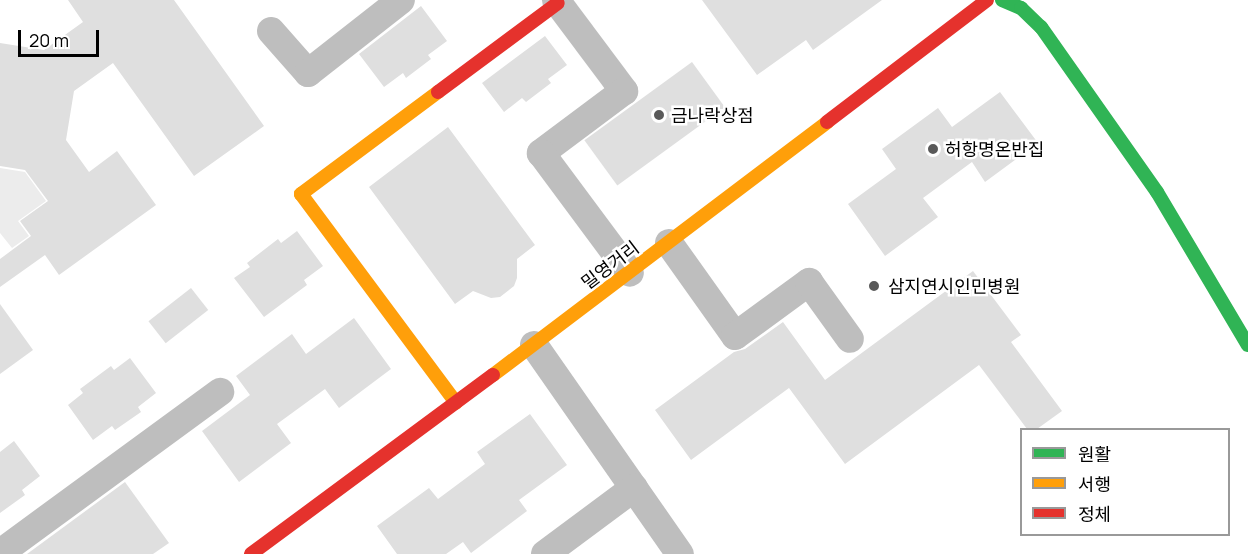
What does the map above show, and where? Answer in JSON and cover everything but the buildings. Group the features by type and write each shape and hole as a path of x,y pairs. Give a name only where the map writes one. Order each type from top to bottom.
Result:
{"street":[{"path":"271,31 308,73 401,0"},
{"name":"밀영거리","path":"251,554 630,273 987,0"},
{"path":"1002,0 1021,8 1041,27 1157,192 1248,345"},
{"path":"456,403 301,194 557,1 624,91 541,153 630,273"},
{"path":"669,243 735,336 809,282 850,339"},
{"path":"534,345 680,554"},
{"path":"0,553 220,392"},
{"path":"545,554 634,488"}],"shaded area":[{"path":"0,168 25,172 46,201 18,221 29,236 12,248 0,233"}],"traffic: fast":[{"path":"1002,0 1021,8 1041,27 1157,192 1248,345"}],"traffic: slow":[{"path":"438,92 301,194 456,403"},
{"path":"493,375 827,122"}],"traffic: jam":[{"path":"827,122 987,0"},
{"path":"438,92 558,3"},
{"path":"251,554 493,375"}],"place":[{"name":"금나락상점","path":"659,115"},
{"name":"허항명온반집","path":"933,149"},
{"name":"삼지연시인민병원","path":"874,286"}]}
